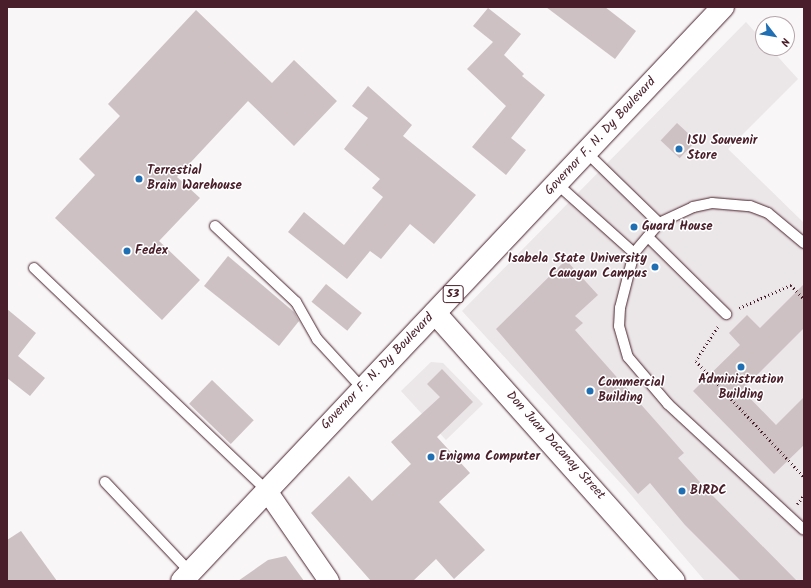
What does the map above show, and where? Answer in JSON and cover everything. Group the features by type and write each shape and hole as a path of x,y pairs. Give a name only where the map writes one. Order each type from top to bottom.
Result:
{"main road":[{"name":"Governor F. N. Dy Boulevard","path":"186,577 362,388 435,313 723,7"},
{"name":"Don Juan Dacanay Street","path":"435,313 674,581"}],"street":[{"path":"267,491 329,581"}],"lane":[{"path":"586,152 659,223"},
{"path":"556,183 634,253"},
{"path":"804,243 768,213 750,206 712,202 692,207 659,223 634,253 620,308 619,326 628,357 668,404 804,530"},
{"path":"216,226 296,302 317,339 362,388"},
{"path":"648,237 726,314"},
{"path":"34,268 267,491"},
{"path":"105,482 186,577"}],"path":[{"path":"804,299 791,286 726,314 696,361 804,477"}],"shaded area":[{"name":"Isabela State University Cauayan Campus","path":"746,22 755,32 755,56 777,56 798,79 728,149 804,223 804,581 705,581 626,489 462,311"},
{"path":"431,362 443,363 483,404 446,440 401,391"}],"building":[{"path":"546,7 605,7 636,31 615,59"},
{"path":"488,8 521,34 504,55 524,74 522,76 545,95 511,138 526,150 506,175 472,147 506,106 467,69 493,42 473,26"},
{"path":"196,10 272,83 294,60 337,101 294,146 248,101 177,177 200,198 159,241 200,280 162,320 55,218 95,175 79,159 120,116 108,104"},
{"path":"368,86 412,125 403,136 476,195 434,244 410,224 381,259 370,251 347,279 288,232 304,212 344,245 383,197 372,188 380,179 344,149 368,118 352,106"},
{"name":"ISU Souvenir Store","path":"677,123 696,141 680,158 661,141"},
{"path":"228,256 294,312 299,321 279,346 204,286"},
{"name":"Commercial Building","path":"566,260 598,295 575,316 583,323 575,330 684,453 678,458 708,491 797,581 741,581 685,525 650,483 638,494 496,329"},
{"path":"326,284 362,313 347,331 312,302"},
{"name":"Administration Building","path":"804,284 804,328 742,390 776,425 804,397 804,445 774,474 693,391 740,345 729,333 747,315 760,328"},
{"path":"7,309 36,333 18,356 45,378 30,396 7,378"},
{"path":"442,369 473,402 437,437 470,473 439,502 485,550 454,579 436,559 413,581 371,581 311,513 349,476 372,501 411,464 391,442 440,397 427,384"},
{"path":"212,380 254,420 231,444 189,404"},
{"path":"21,531 57,581 7,581 7,540"},
{"path":"286,556 304,581 238,581 268,560"}],"place":[{"name":"ISU Souvenir Store","path":"679,149"},
{"name":"Terrestial Brain Warehouse","path":"139,179"},
{"name":"Guard House","path":"634,227"},
{"name":"Fedex","path":"127,251"},
{"name":"Isabela State University Cauayan Campus","path":"655,267"},
{"name":"Administration Building","path":"741,367"},
{"name":"Commercial Building","path":"590,391"},
{"name":"Enigma Computer","path":"431,457"},
{"name":"BIRDC","path":"682,491"}]}
